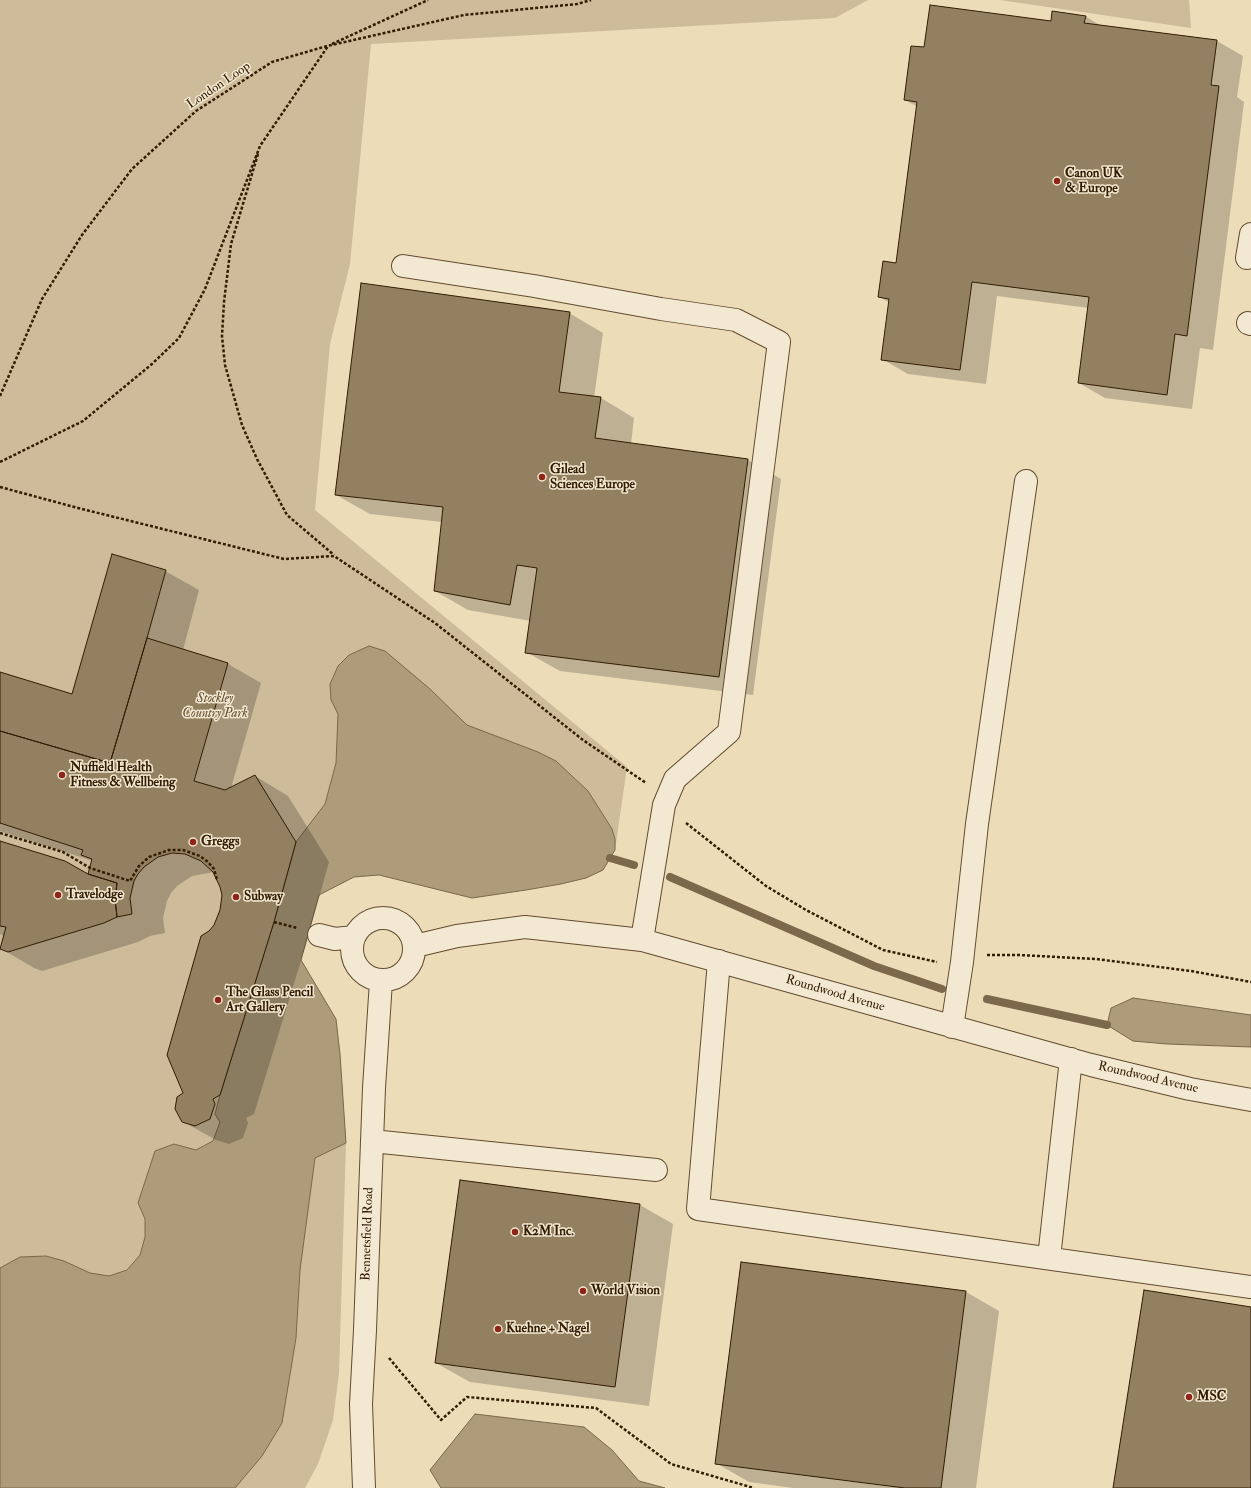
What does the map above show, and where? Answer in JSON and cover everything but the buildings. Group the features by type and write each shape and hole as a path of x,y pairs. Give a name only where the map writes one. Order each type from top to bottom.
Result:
{"street":[{"path":"1247,258 1251,234"},
{"path":"403,266 534,286 661,309 736,320 778,342 729,732 675,780 664,805 642,940"},
{"path":"952,1027 962,962 977,824 1026,481"},
{"path":"378,917 388,917 398,920 406,927 412,936 415,946 414,956 409,966 402,974 392,979 382,981 372,978 363,973 356,966 352,957 354,937 359,928 368,921 378,917"},
{"name":"Roundwood Avenue","path":"415,946 457,936 525,927 642,940 1071,1060 1190,1089 1251,1100"},
{"path":"319,935 335,939 354,937"},
{"path":"719,961 698,1209 1251,1287"},
{"name":"Bennetsfield Road","path":"364,1488 361,1404 374,1088 382,981"},
{"path":"1049,1258 1071,1060"},
{"path":"372,1141 656,1170"}],"path":[{"path":"0,462 83,421 152,364 179,338 205,289 260,146 327,46 428,0"},
{"name":"London Loop","path":"0,396 42,299 82,235 132,169 196,111 272,62 327,46 464,15 577,4 591,0"},
{"path":"260,146 258,158 248,183 231,244 224,302 222,336 225,365 242,426 257,459 287,515 334,556 435,623 583,740 650,786 664,805 766,886 806,910 883,950 933,962 962,962 988,955 1096,959 1191,971 1251,982"},
{"path":"0,487 284,559 334,556"},
{"path":"0,833 63,852 90,868 130,881 142,862 149,857 170,850 183,850 200,856 208,862 214,869 217,880"},
{"path":"365,1330 441,1420 468,1396 596,1408 672,1464 754,1488"}],"green space":[{"name":"Stockley Country Park","path":"0,0 868,0 835,18 371,44 350,264 330,344 315,510 627,767 615,850 603,870 586,878 561,884 472,898 379,875 354,877 319,895 301,960 336,1019 346,1143 339,1373 333,1420 318,1464 305,1488 0,1488"},
{"path":"1000,0 1189,0 1191,28"}],"shaded area":[{"path":"369,646 385,651 430,689 467,725 538,752 556,761 588,791 612,829 615,839 615,850 603,870 586,878 526,890 472,898 379,875 354,877 319,895 301,960 336,1019 346,1143 315,1158 300,1270 296,1338 282,1423 262,1456 235,1488 0,1488 0,1268 20,1257 46,1256 64,1261 90,1273 109,1276 127,1270 140,1255 145,1237 145,1219 138,1203 155,1151 174,1144 196,1150 213,1141 220,1122 215,1114 220,1095 274,922 296,842 325,804 336,763 338,714 331,700 330,684 338,666 349,655"},
{"path":"1133,998 1251,1015 1251,1047 1167,1044 1133,1041 1107,1025 1111,1008"},
{"path":"475,1414 584,1427 612,1450 639,1481 665,1488 441,1488 430,1470"}],"waterway":[{"path":"610,858 634,865"},
{"path":"670,877 874,966 942,989"},
{"path":"987,999 1107,1025"}],"place":[{"name":"Canon UK & Europe","path":"1057,181"},
{"name":"Gilead Sciences Europe","path":"542,477"},
{"name":"Nuffield Health Fitness & Wellbeing","path":"62,775"},
{"name":"Greggs","path":"193,842"},
{"name":"Travelodge","path":"58,895"},
{"name":"Subway","path":"236,897"},
{"name":"The Glass Pencil Art Gallery","path":"218,1000"},
{"name":"K2M Inc.","path":"515,1232"},
{"name":"World Vision","path":"583,1291"},
{"name":"Kuehne + Nagel","path":"498,1329"},
{"name":"MSC","path":"1189,1397"}]}
